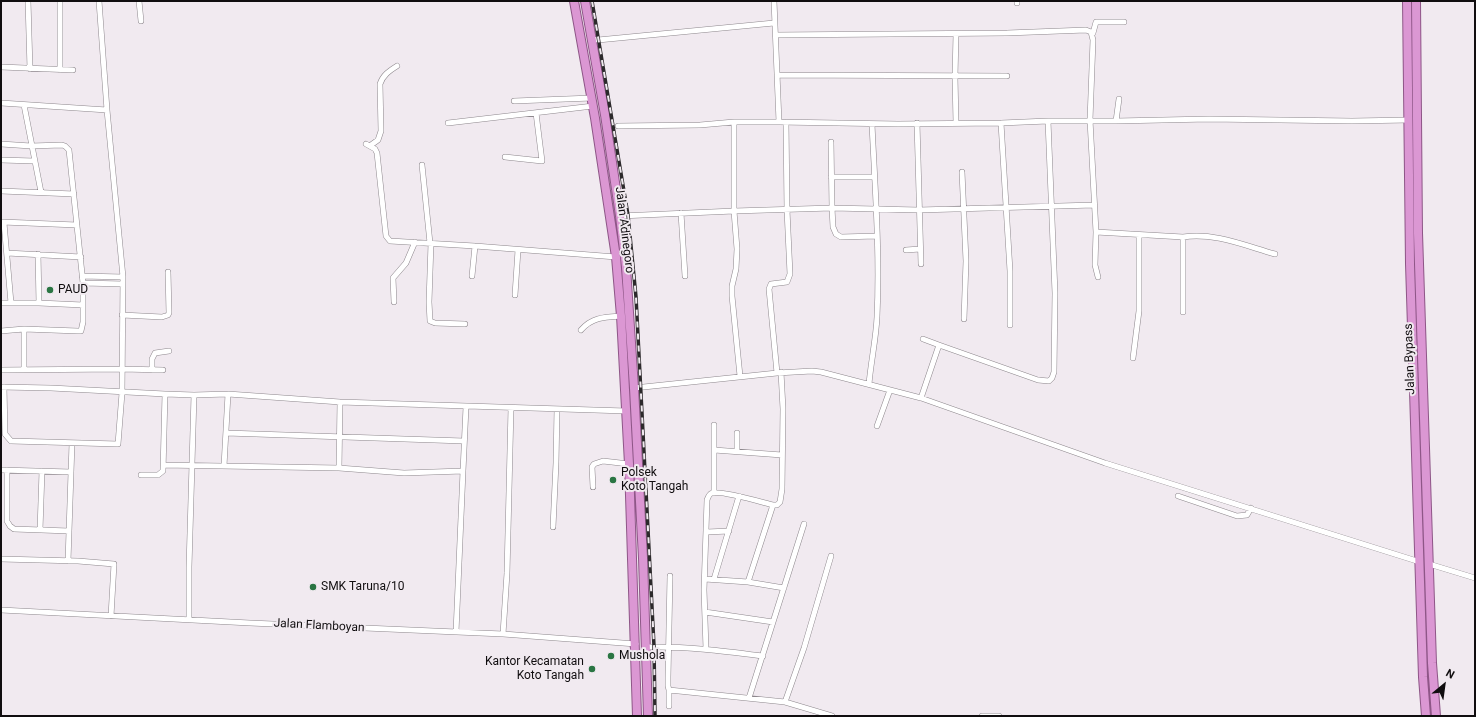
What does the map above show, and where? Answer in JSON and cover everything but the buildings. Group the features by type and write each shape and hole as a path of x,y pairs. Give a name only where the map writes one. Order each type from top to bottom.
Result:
{"highway":[{"name":"Jalan Adinegoro","path":"574,1 595,118 616,257 621,316 629,464 636,644 637,716"},
{"path":"585,1 605,115 627,274 647,647 648,716"},
{"name":"Jalan Bypass","path":"1407,1 1410,272 1424,563 1436,716"},
{"name":"Jalan Bypass","path":"1416,1 1418,233 1424,563 1423,677 1426,716"},
{"path":"1407,13 1416,13"},
{"path":"595,118 598,120 602,119 605,115"},
{"path":"598,137 605,133 608,136"}],"street":[{"path":"28,1 30,68"},
{"path":"60,1 60,70"},
{"path":"99,1 106,110 123,277 122,393 118,444 15,442 9,439 5,434 3,387 51,388 122,393 194,395 228,394 340,402 466,407 626,411"},
{"path":"139,1 141,21"},
{"path":"774,1 779,122"},
{"path":"1098,277 1096,265 1096,232 1090,120 1094,40 1092,33 1096,22 1124,22"},
{"path":"592,39 598,40 774,23"},
{"path":"776,35 956,34 1086,30 1092,33"},
{"path":"956,34 956,123"},
{"path":"397,66 386,73 382,78 380,84 381,131 378,140 369,144 377,153 386,236 388,239 392,242 431,243 616,257"},
{"path":"1,67 73,70"},
{"path":"777,75 1007,76"},
{"path":"1116,121 1119,100"},
{"path":"514,101 592,102"},
{"path":"448,123 536,113 592,102"},
{"path":"1,103 106,110"},
{"path":"24,105 41,192"},
{"path":"505,157 542,161 536,113"},
{"path":"618,126 700,125 734,122 872,124 1048,120 1408,120"},
{"path":"923,339 1030,378 1044,381 1050,380 1054,372 1055,293 1050,207 1048,120"},
{"path":"734,122 734,211 736,229 736,269 732,286 732,296 740,376"},
{"path":"706,649 705,579 707,500 710,494 714,493 739,496 773,505 779,503 781,498 783,409 769,289 773,284 787,282 790,277 787,210 786,122"},
{"path":"1001,122 1010,271 1010,325"},
{"path":"917,123 921,264"},
{"path":"869,384 877,316 876,209 872,124"},
{"path":"831,142 833,227 837,236 876,236"},
{"path":"1,144 32,146 62,145 67,148 70,156 83,283 81,331 24,329 1,331"},
{"path":"1,160 34,161"},
{"path":"422,165 431,243 429,302 430,321 435,323 465,324"},
{"path":"962,172 962,209 966,267 964,319"},
{"path":"831,177 874,177"},
{"path":"1,191 74,194"},
{"path":"620,216 832,208 919,210 1094,206"},
{"path":"681,213 685,276"},
{"path":"11,303 3,222 78,225"},
{"path":"1096,232 1183,237 1196,235 1215,238 1276,254"},
{"path":"1133,358 1139,312 1139,235"},
{"path":"1183,237 1183,312"},
{"path":"394,302 393,278 406,263 415,242"},
{"path":"472,276 475,246"},
{"path":"515,295 518,250"},
{"path":"906,250 920,250"},
{"path":"7,253 81,257"},
{"path":"38,254 40,303"},
{"path":"122,315 162,317 168,315 168,272"},
{"path":"82,276 123,277"},
{"path":"83,283 123,284"},
{"path":"1,304 40,303 83,305"},
{"path":"581,330 586,324 595,319 621,316"},
{"path":"24,329 24,370"},
{"path":"921,398 939,345"},
{"path":"152,370 152,358 154,353 169,351"},
{"path":"1,370 163,370"},
{"path":"634,388 779,372 821,372 921,398 1105,463 1475,578"},
{"path":"877,426 890,390"},
{"path":"141,475 161,474 163,471 165,394"},
{"path":"224,466 228,394"},
{"path":"190,620 189,567 194,395"},
{"path":"338,468 340,402"},
{"path":"456,632 466,407"},
{"path":"503,634 507,573 511,408"},
{"path":"553,527 557,409"},
{"path":"714,425 714,493"},
{"path":"226,433 464,441"},
{"path":"737,433 737,451"},
{"path":"68,561 72,443"},
{"path":"714,450 782,455"},
{"path":"593,487 592,467 594,464 603,461 629,464"},
{"path":"163,465 338,468 404,473 463,471"},
{"path":"1,470 72,472"},
{"path":"7,470 8,524 14,529 69,530"},
{"path":"40,530 42,471"},
{"path":"714,579 739,496"},
{"path":"1178,496 1237,516 1247,515 1251,508"},
{"path":"748,582 773,505"},
{"path":"749,698 804,524"},
{"path":"707,532 729,531"},
{"path":"785,702 804,648 830,556"},
{"path":"1,559 114,564 111,616"},
{"path":"669,706 670,576"},
{"path":"705,579 748,582 784,588"},
{"name":"Jalan Flamboyan","path":"1,610 503,634 636,644"},
{"path":"705,612 773,622"},
{"path":"647,647 669,646 763,656"},
{"path":"669,690 785,702 832,716"},
{"path":"982,716 999,716"}],"railway":[{"path":"592,1 628,215 636,297 654,646 655,716"}],"place":[{"name":"PAUD","path":"50,290"},
{"name":"Polsek Koto Tangah","path":"613,480"},
{"name":"SMK Taruna/10","path":"313,587"},
{"name":"Mushola","path":"611,656"},
{"name":"Kantor Kecamatan Koto Tangah","path":"592,669"}]}
